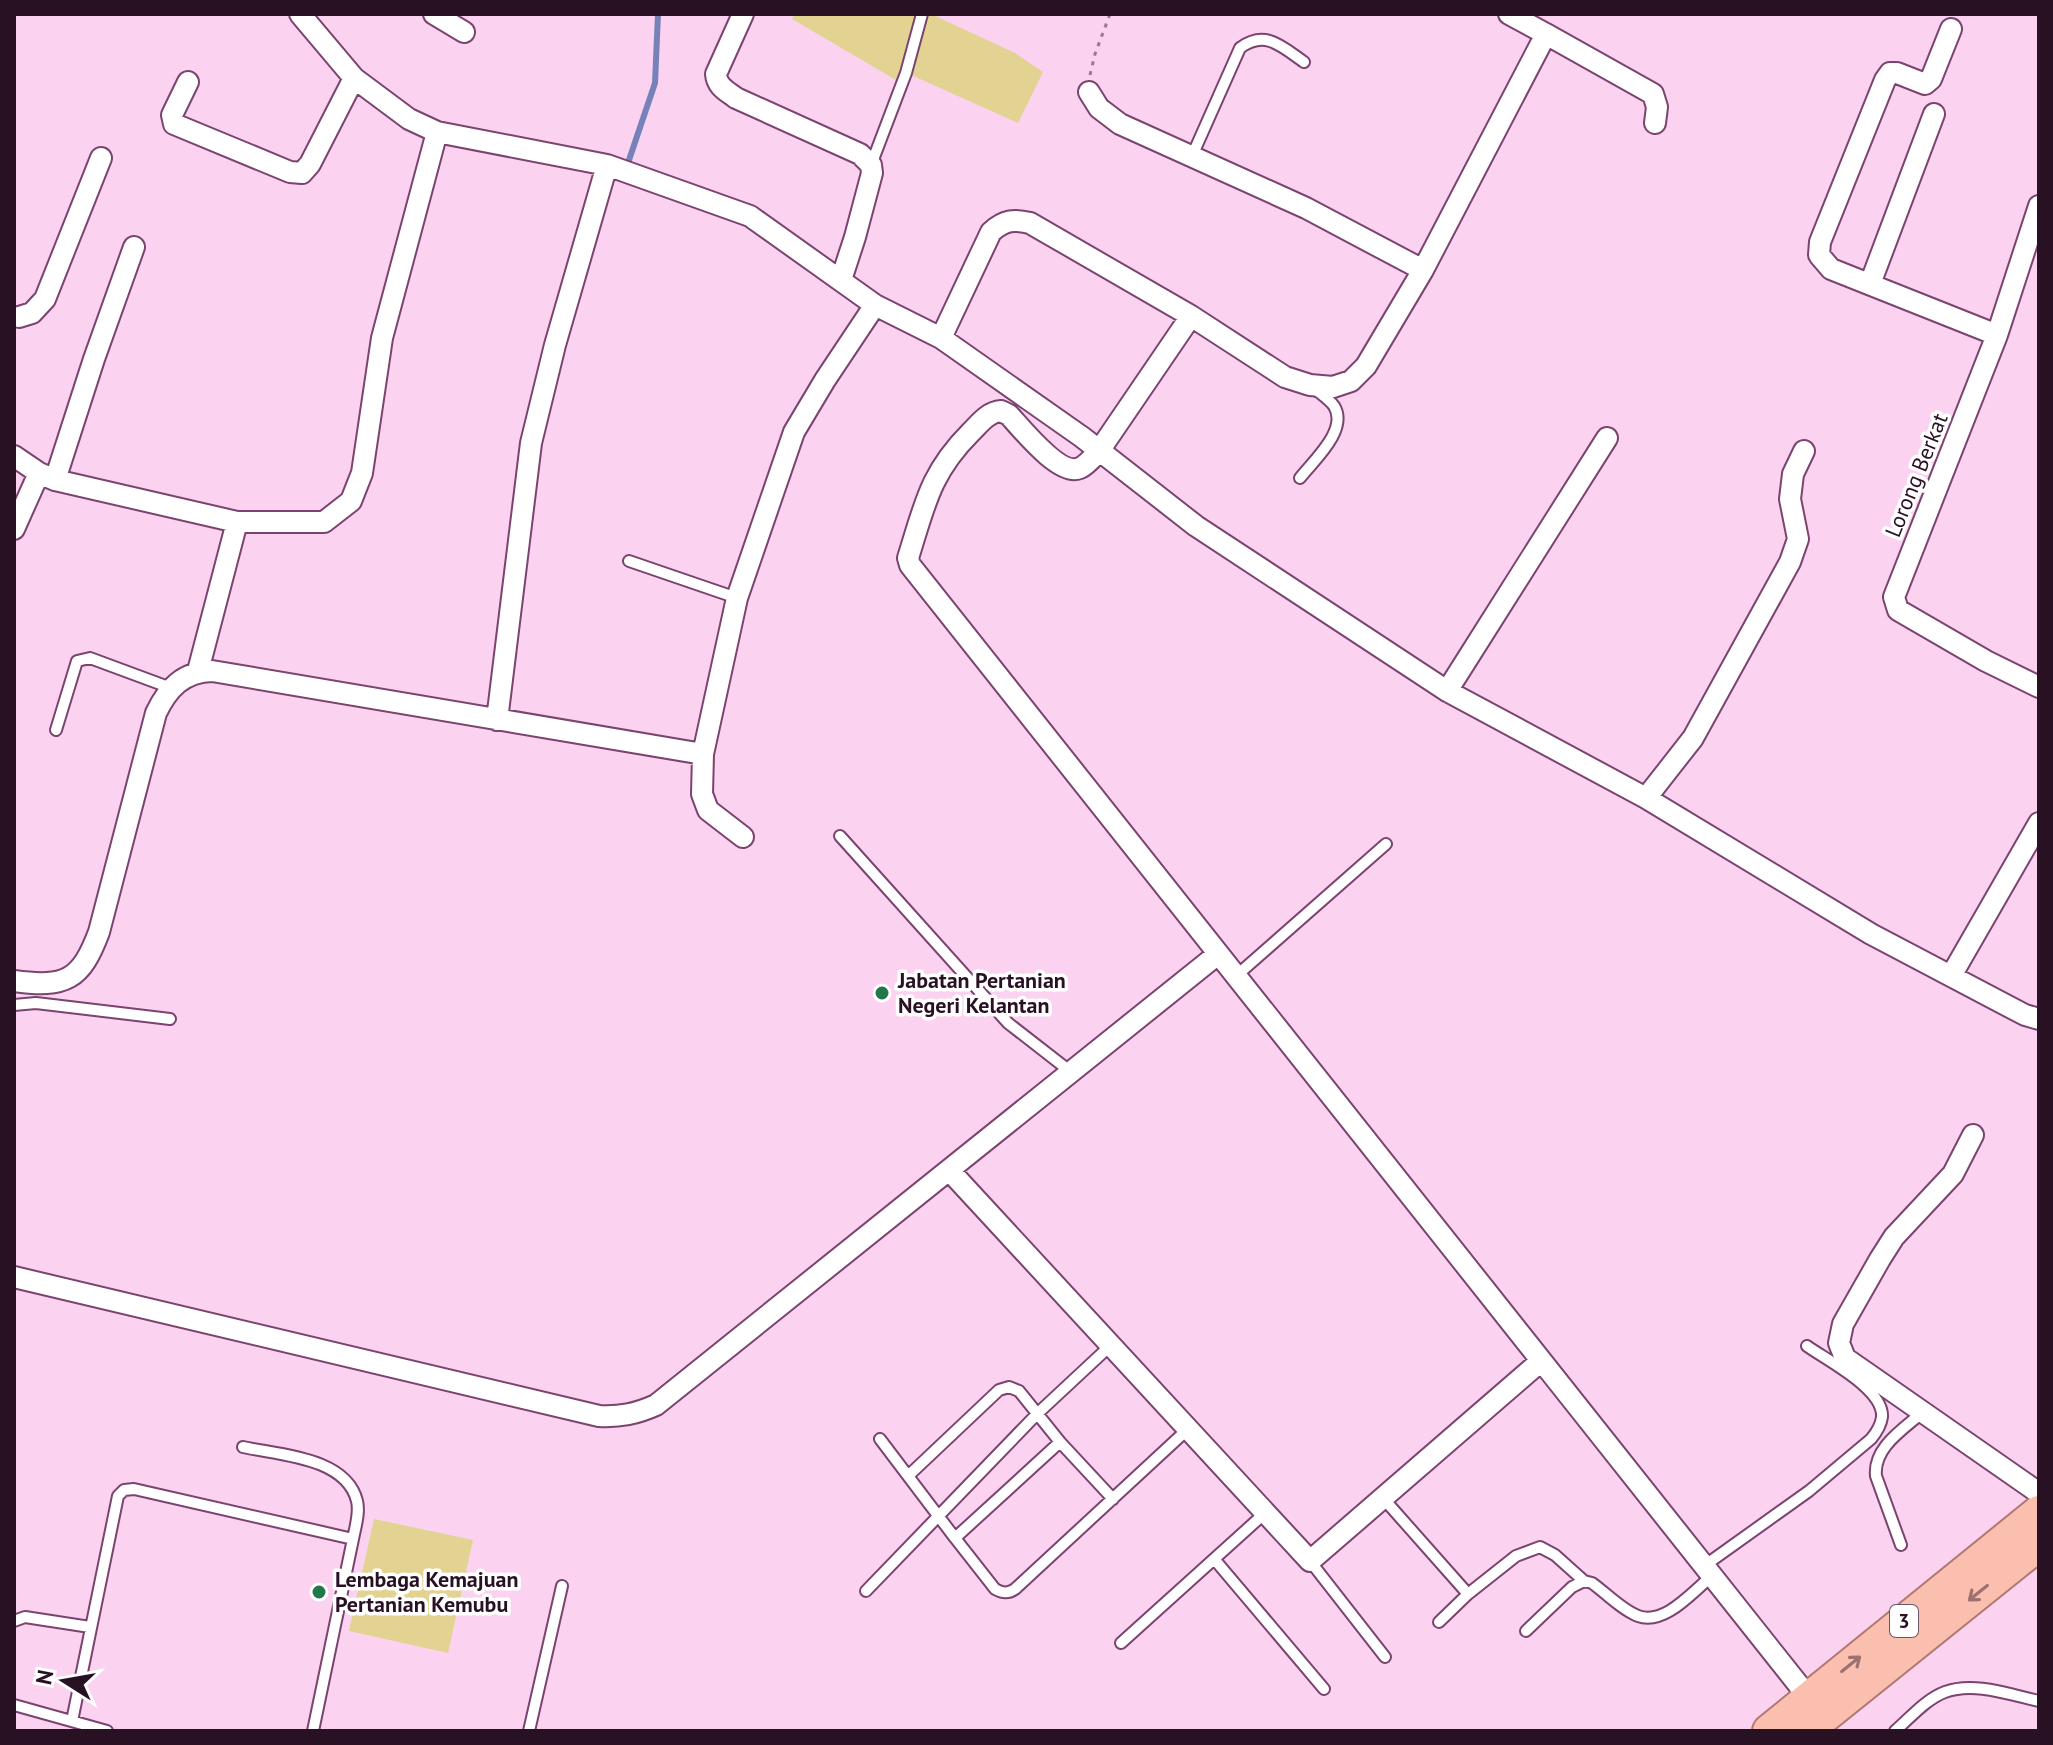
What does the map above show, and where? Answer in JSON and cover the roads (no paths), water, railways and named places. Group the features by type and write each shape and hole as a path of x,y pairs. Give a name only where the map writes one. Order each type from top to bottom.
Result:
{"highway":[{"name":"3","path":"1814,1720 2039,1512"},
{"name":"3","path":"1769,1731 1814,1720 2039,1544"}],"street":[{"path":"434,14 464,32"},
{"path":"743,14 716,74 722,89 860,154 871,165 872,173 841,280"},
{"path":"1509,14 1653,94 1657,107 1655,123"},
{"path":"305,15 354,78 409,119 437,132 607,165 750,216 875,305 941,338 1099,451 1196,526 1447,691 1646,798 1871,934 2025,1015 2039,1019"},
{"path":"1951,29 1931,79 1925,84 1897,73 1890,73 1885,80 1820,242 1819,255 1831,269 1997,335"},
{"path":"941,338 991,232 1001,222 1017,220 1030,223 1191,316 1285,377 1310,385 1333,387 1351,381 1366,366 1423,270 1546,34"},
{"path":"188,82 172,115 174,124 290,172 302,173 310,164 354,78"},
{"path":"1089,92 1099,108 1120,124 1306,208 1423,270"},
{"path":"1870,284 1934,114"},
{"path":"14,456 47,476 237,522 324,522 351,501 362,473 382,338 437,132"},
{"path":"16,318 32,313 45,299 101,158"},
{"path":"497,720 531,443 555,345 607,165"},
{"name":"Lorong Berkat","path":"2039,206 1997,335 1894,597 1898,610 1986,661 2039,687"},
{"path":"14,529 47,476 134,247"},
{"path":"743,837 708,810 703,801 703,754 737,598 794,432 875,305"},
{"path":"1191,316 1099,451 1080,468 1063,467 1009,415 994,412 952,451 939,470 929,491 908,561 1708,1571 1814,1720"},
{"path":"1447,691 1607,438"},
{"path":"1646,798 1693,738 1790,562 1798,539 1790,499 1793,474 1804,451"},
{"path":"198,671 237,522"},
{"path":"14,981 55,982 75,975 89,958 99,932 156,713 171,688 198,671 703,754"},
{"path":"1951,976 2039,823"},
{"path":"14,1277 599,1416 635,1414 656,1405 1218,954"},
{"path":"1973,1135 1953,1174 1894,1237 1840,1334 1841,1351 1845,1358 2039,1493"},
{"path":"949,1170 1310,1561 1541,1361"}],"lane":[{"path":"871,165 906,73 922,14"},
{"path":"1192,156 1240,48 1250,41 1263,39 1304,62"},
{"path":"1300,478 1337,427 1338,416 1334,405 1310,385"},
{"path":"629,561 737,598"},
{"path":"56,730 77,661 83,657 171,688"},
{"path":"840,836 1008,1023 1071,1072"},
{"path":"1236,976 1386,844"},
{"path":"14,1005 36,1003 170,1019"},
{"path":"866,1591 1038,1413 1111,1345"},
{"path":"1439,1622 1516,1556 1540,1547 1636,1616 1651,1619 1663,1615 1708,1571 1809,1491 1878,1430 1882,1415 1875,1395 1807,1346"},
{"path":"908,1476 1004,1388 1014,1388 1113,1499"},
{"path":"1901,1545 1875,1467 1880,1451 1924,1411"},
{"path":"880,1439 995,1589 1005,1593 1010,1592 1188,1429"},
{"path":"955,1538 1060,1442"},
{"path":"243,1447 304,1459 332,1470 347,1482 357,1501 353,1539 313,1731"},
{"path":"72,1721 118,1496 124,1490 134,1489 353,1539"},
{"path":"1383,1498 1468,1594"},
{"path":"1121,1643 1265,1513"},
{"path":"1215,1560 1324,1689"},
{"path":"1310,1561 1385,1657"},
{"path":"1526,1631 1572,1587 1584,1581"},
{"path":"529,1731 562,1586"},
{"path":"14,1621 25,1617 90,1627"},
{"path":"1895,1731 1931,1700 1945,1692 1962,1688 2039,1701"},
{"path":"14,1705 107,1731"}],"waterway":[{"path":"629,160 655,83 658,14"}],"place":[{"name":"Jabatan Pertanian Negeri Kelantan","path":"882,993"},
{"name":"Lembaga Kemajuan Pertanian Kemubu","path":"319,1592"}]}
